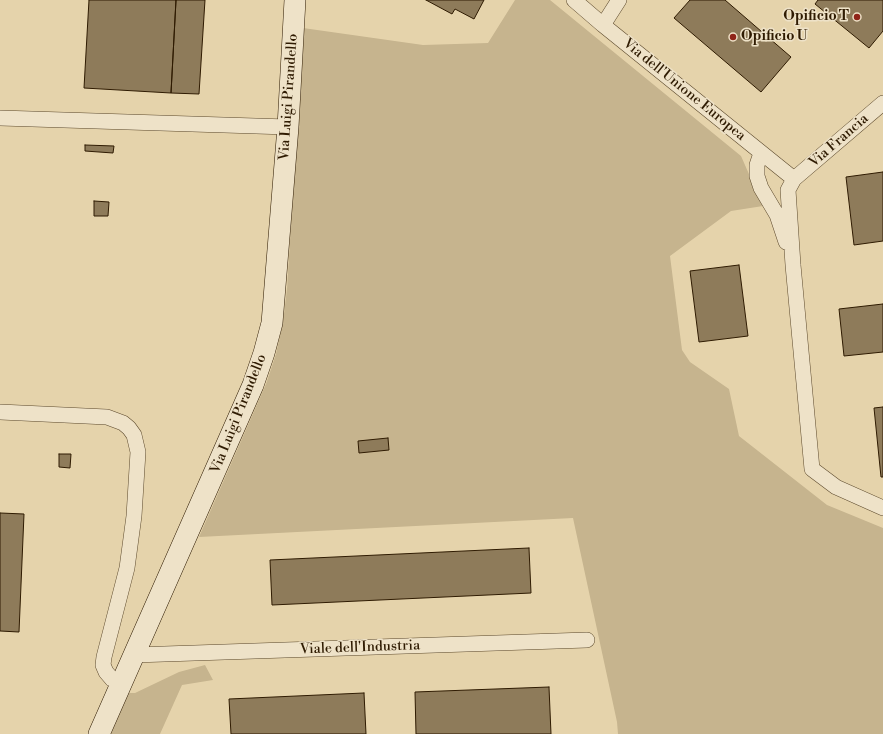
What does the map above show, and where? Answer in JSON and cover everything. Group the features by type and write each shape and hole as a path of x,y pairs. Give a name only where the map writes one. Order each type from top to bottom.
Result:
{"street":[{"name":"Via Luigi Pirandello","path":"99,734 254,385 264,353 273,317 288,127 295,0"},
{"name":"Via dell'Unione Europea","path":"574,0 761,153 791,185"},
{"path":"603,25 619,0"},
{"name":"Via Francia","path":"791,185 883,103"},
{"path":"0,118 288,127"},
{"path":"761,153 757,165 756,176 777,215 793,265"},
{"path":"766,196 791,185 793,265 812,469 836,487 883,508"},
{"path":"0,412 107,417 123,423 134,435 138,452 134,516 128,560 103,665 106,672 112,679 121,683"},
{"name":"Viale dell'Industria","path":"134,655 586,640"}],"shaded area":[{"path":"515,0 550,0 741,156 763,206 731,211 670,256 682,350 690,362 729,389 739,436 827,505 883,528 883,734 618,734 617,722 573,518 199,537 266,384 276,354 283,322 287,289 303,28 423,45 488,43"},
{"path":"205,665 213,680 182,685 160,734 109,734 127,693 135,693 179,672"}],"building":[{"path":"89,0 176,0 171,93 84,88"},
{"path":"176,0 205,0 199,94 171,93"},
{"path":"426,0 484,0 474,19 455,9 452,14"},
{"name":"Opificio U","path":"690,0 725,0 791,57 761,92 674,18"},
{"name":"Opificio T","path":"818,0 883,0 883,31 869,48 815,4"},
{"path":"85,145 114,146 113,153 85,151"},
{"path":"883,172 883,241 854,245 846,177"},
{"path":"94,201 109,202 108,216 94,216"},
{"path":"739,265 748,336 699,342 690,271"},
{"path":"883,304 883,352 844,356 839,309"},
{"path":"883,407 883,477 881,477 874,408"},
{"path":"388,438 389,450 359,453 358,441"},
{"path":"59,454 71,454 70,468 59,467"},
{"path":"0,513 24,514 19,632 0,631"},
{"path":"529,548 531,593 272,605 270,560"},
{"path":"549,687 551,734 416,734 415,692"},
{"path":"364,693 366,734 231,734 229,699"}],"place":[{"name":"Opificio T","path":"857,17"},
{"name":"Opificio U","path":"733,37"}]}
